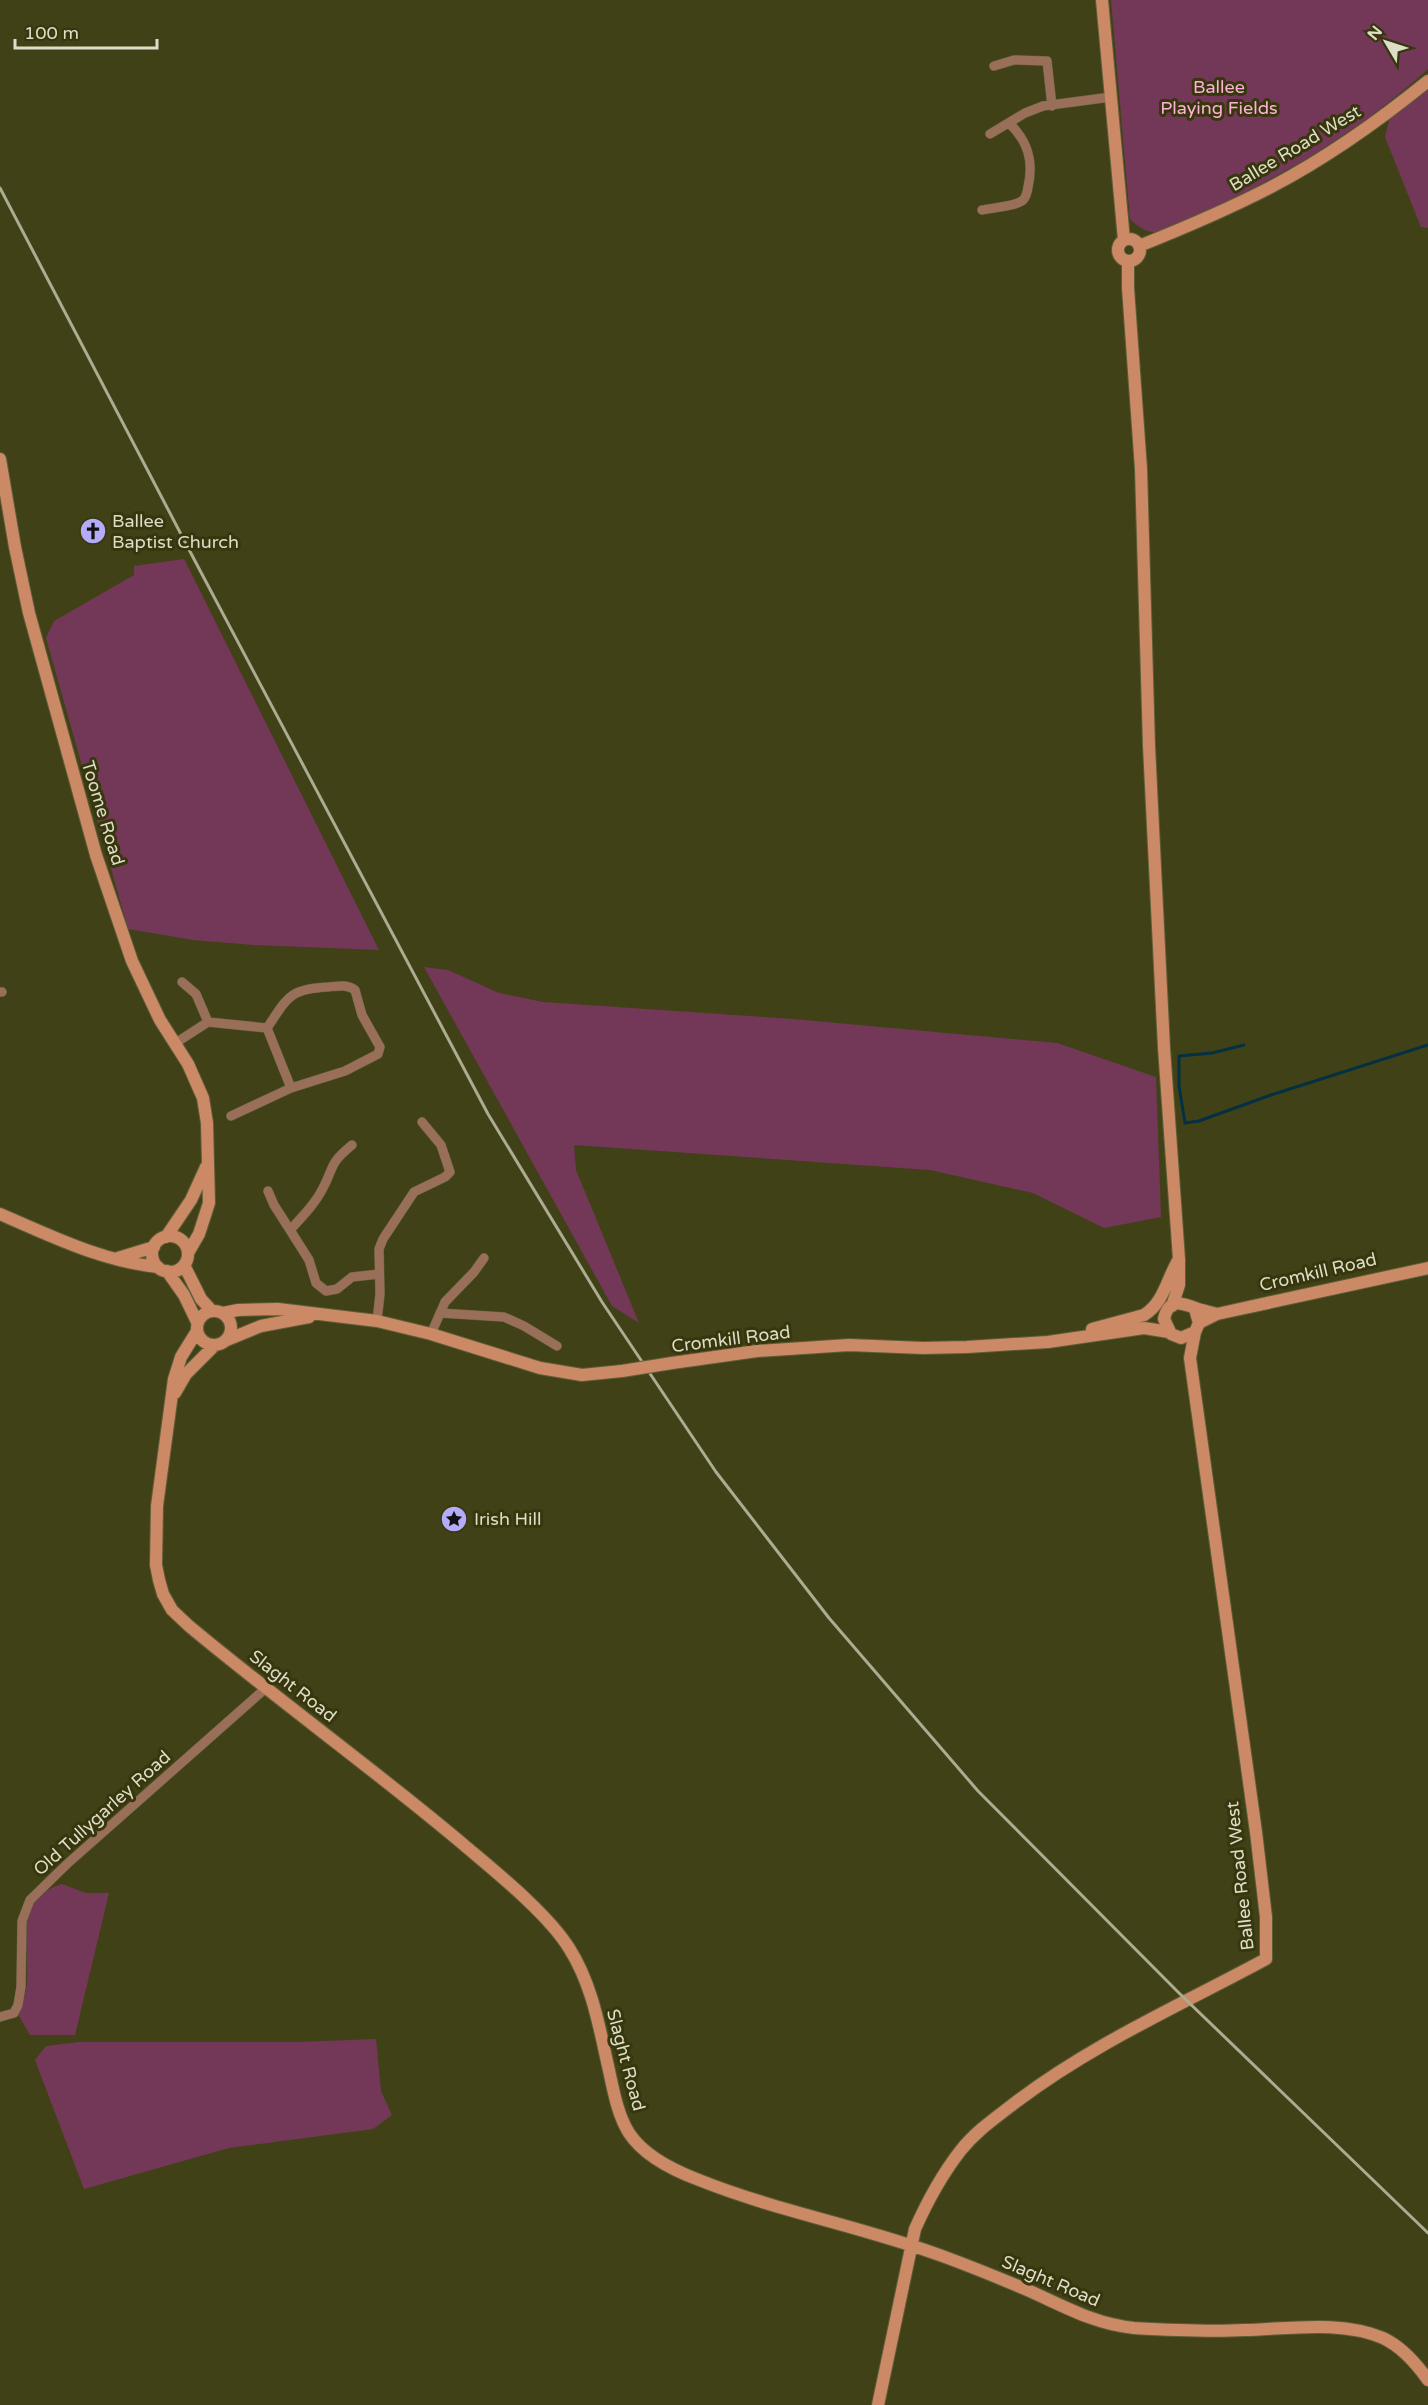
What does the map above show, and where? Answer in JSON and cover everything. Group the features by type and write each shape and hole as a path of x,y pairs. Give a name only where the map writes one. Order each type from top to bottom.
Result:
{"street":[{"path":"1102,0 1124,240 1119,246 1118,253 1122,259 1128,261 1138,257 1139,246 1131,240 1124,240"},
{"path":"993,66 1014,60 1047,61 1052,106"},
{"name":"Ballee Road West","path":"1139,246 1196,223 1275,185 1335,149 1392,110 1428,81"},
{"path":"990,134 1037,108 1111,97"},
{"path":"982,210 1019,202 1027,194 1031,168 1029,153 1022,138 1009,123"},
{"path":"1128,261 1141,469 1149,746 1160,982 1179,1259 1179,1285 1165,1324 1174,1335 1186,1337 1197,1327 1192,1306 1179,1285"},
{"name":"Toome Road","path":"0,459 29,613 89,832 124,942 160,1020 188,1064 203,1098 207,1123 209,1203 199,1234 186,1259"},
{"path":"182,982 196,994 208,1022"},
{"path":"231,1116 291,1088 327,1078 368,1061 378,1054 379,1044 362,1015 357,993 350,986 306,988 293,994 267,1028"},
{"path":"174,1044 208,1022 267,1028"},
{"path":"267,1028 291,1088"},
{"path":"377,1321 379,1249 414,1192 446,1178 450,1172 441,1145 422,1122"},
{"path":"290,1230 302,1218 322,1189 336,1158 352,1145"},
{"name":"Toome Road","path":"166,1237 191,1200 207,1163"},
{"path":"268,1191 274,1205 309,1260 316,1283 326,1291 337,1288 352,1277 379,1274"},
{"path":"0,1214 87,1252 175,1271 186,1259"},
{"path":"118,1258 154,1246 166,1237 181,1240 186,1246 186,1259 195,1287 217,1312 229,1318 231,1327 227,1340 215,1345 201,1340 184,1295 153,1259 154,1246"},
{"path":"431,1334 445,1302 474,1272 484,1257"},
{"path":"1061,1340 1071,1333 1151,1311 1158,1304 1170,1272 1179,1259"},
{"name":"Cromkill Road","path":"1197,1327 1217,1314 1428,1268"},
{"path":"1169,1310 1182,1303 1192,1306"},
{"name":"Cromkill Road","path":"1192,1306 1217,1314"},
{"name":"Cromkill Road","path":"217,1312 278,1308 377,1321 431,1334 540,1368 582,1375 757,1351 826,1347 967,1347 1061,1340 1144,1328 1174,1335"},
{"name":"Cromkill Road","path":"1144,1328 1169,1310"},
{"path":"197,1326 201,1316 217,1312"},
{"path":"440,1313 504,1317 557,1346"},
{"name":"Cromkill Road","path":"227,1340 277,1322 328,1315"},
{"name":"Slaght Road","path":"197,1326 177,1368 157,1506 156,1565 163,1594 172,1610 189,1626 396,1788 484,1862 552,1926 568,1947 588,1987 621,2115 630,2135 646,2151 675,2170 714,2186 947,2257 1027,2290 1065,2310 1108,2325 1197,2330 1331,2328 1356,2330 1380,2337 1402,2350 1428,2380"},
{"name":"Ballee Road West","path":"911,2246 923,2211 943,2178 961,2150 984,2127 1053,2074 1094,2049 1266,1959 1266,1917 1256,1832 1190,1358 1197,1327"},
{"name":"Ballee Road West","path":"1174,1335 1190,1358"},
{"name":"Slaght Road","path":"171,1402 186,1374 215,1345"},
{"name":"Old Tullygarley Road","path":"0,2017 14,2013 18,2005 22,1921 30,1900 67,1864 266,1688"},
{"path":"878,2405 911,2246"}],"green space":[{"name":"Ballee Playing Fields","path":"1111,0 1428,0 1428,69 1402,92 1350,131 1297,164 1182,225 1167,231 1150,231 1130,219"},
{"path":"1428,86 1428,228 1421,227 1385,137 1390,117"},
{"path":"184,559 379,950 193,940 128,929 46,638 54,621 134,575 134,566"},
{"path":"424,967 448,970 499,993 543,1002 793,1019 1057,1043 1156,1077 1161,1217 1104,1228 1033,1193 930,1170 574,1145 576,1170 639,1323 612,1306"},
{"path":"62,1884 86,1893 109,1893 75,2035 30,2035 18,2014 27,1983 27,1925 36,1900 46,1891"},
{"path":"376,2039 381,2091 392,2115 373,2129 229,2148 84,2189 35,2060 46,2046 79,2042 299,2042"}],"waterway":[{"path":"1244,1045 1212,1053 1179,1056 1179,1086 1185,1123 1199,1121 1271,1095 1428,1045"}],"railway":[{"path":"0,188 488,1114 602,1302 716,1472 829,1618 978,1791 1179,1993 1428,2233"}],"place":[{"name":"Ballee Baptist Church","path":"93,531"},
{"name":"Irish Hill","path":"454,1519"}]}
